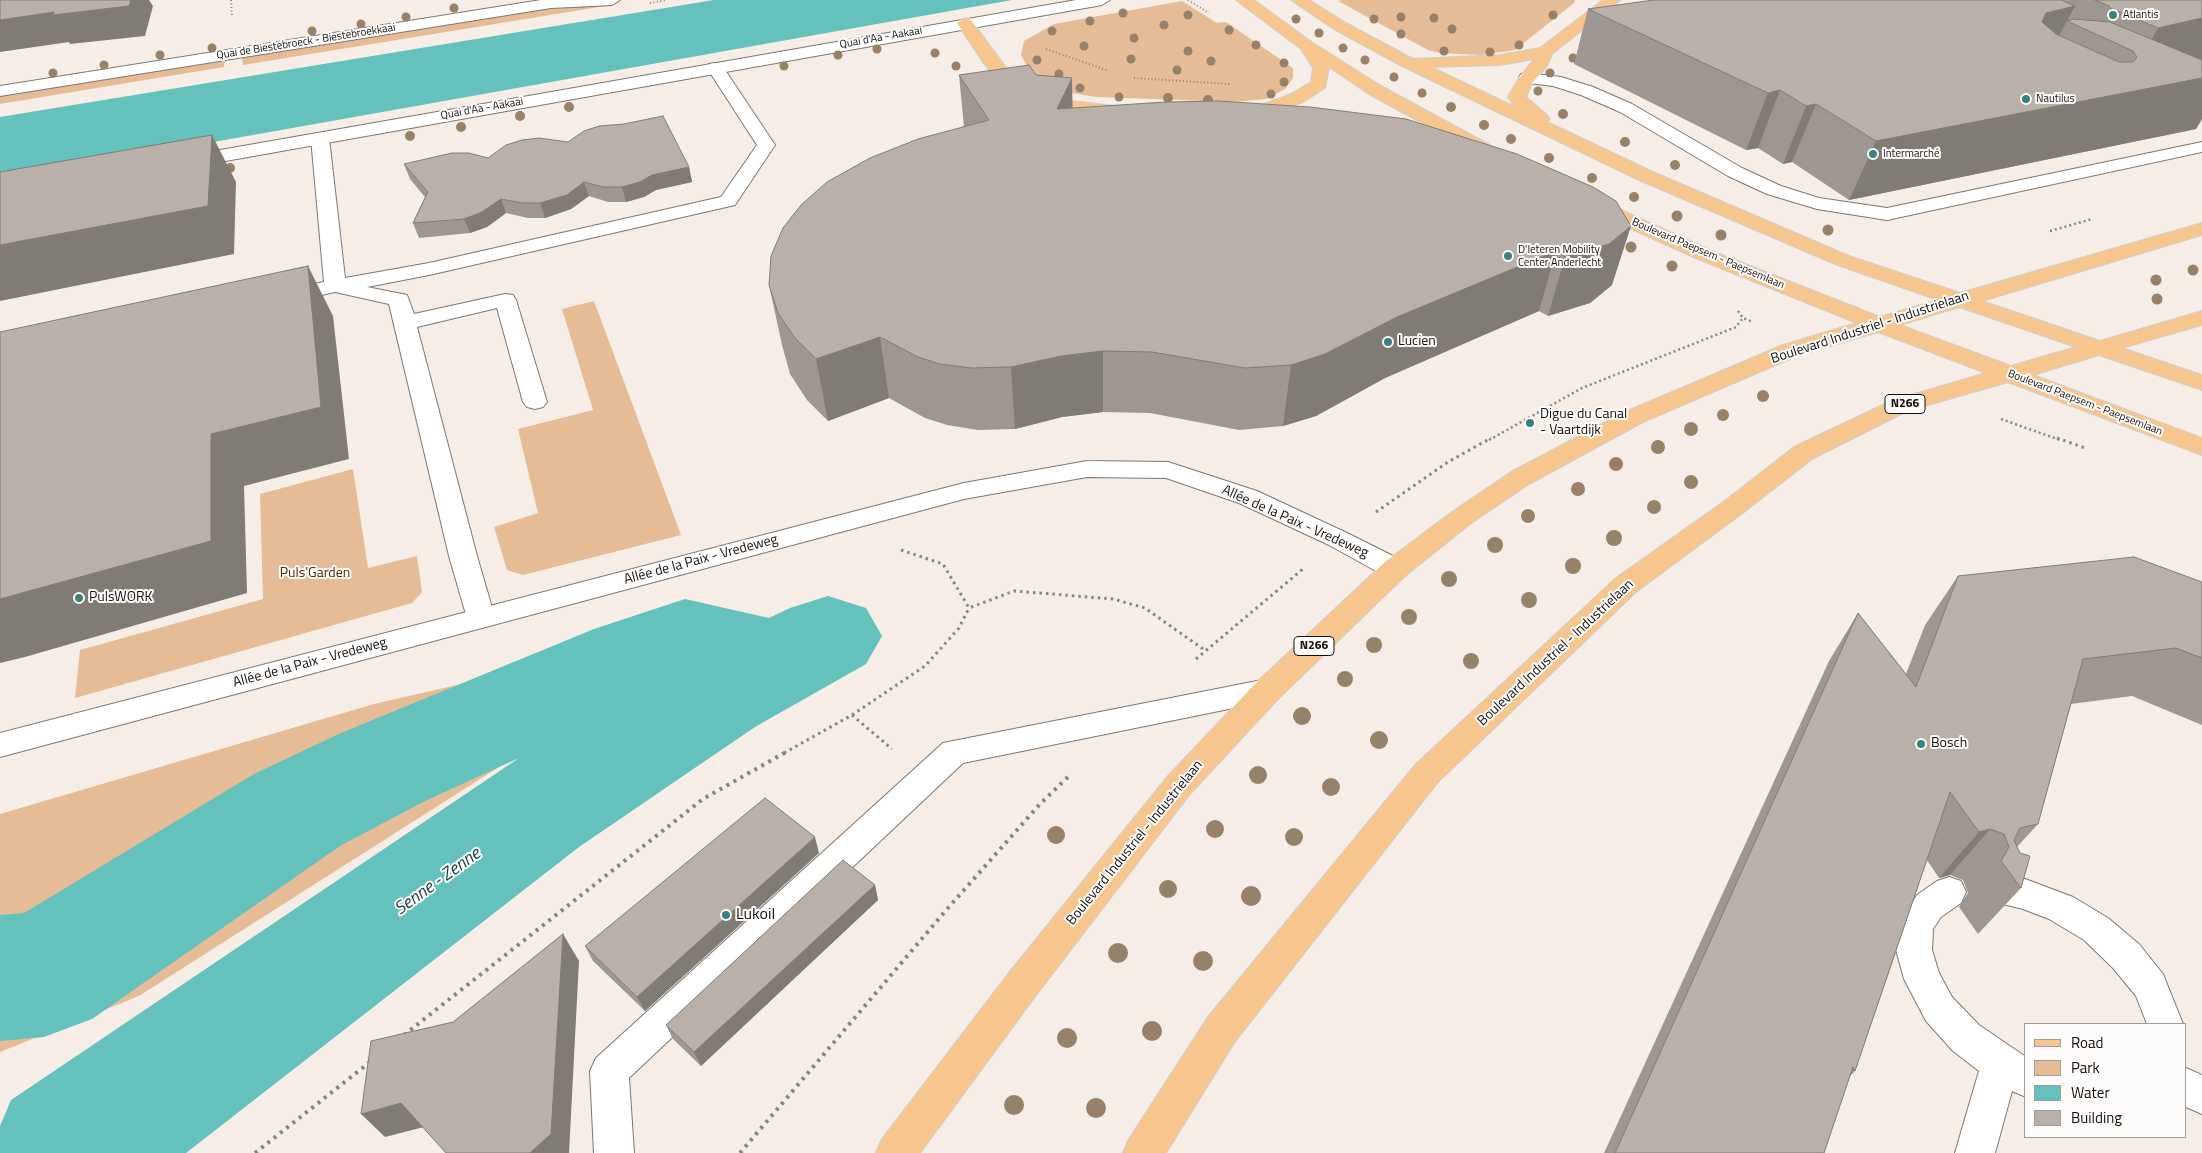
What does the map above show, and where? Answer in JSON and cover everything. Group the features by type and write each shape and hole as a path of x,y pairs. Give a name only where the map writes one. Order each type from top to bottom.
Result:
{"main road":[{"path":"1244,0 1307,46 1375,90 1505,160"},
{"path":"1408,63 1444,64 1500,60 1545,52 1612,0"},
{"path":"1301,2 1340,26 1408,63 1646,176 1842,260 2202,384"},
{"path":"965,23 989,59 1004,77 1026,94 1060,105 1135,112"},
{"path":"1252,115 1301,96 1319,84 1322,68 1307,46"},
{"path":"1545,52 1539,66 1527,78 1516,97 1522,105 1562,135"},
{"path":"1232,114 1292,118"},
{"path":"1411,128 1453,133"},
{"name":"Boulevard Paepsem - Paepsemlaan","path":"1581,198 1705,255 1878,324 2202,447"},
{"name":"Boulevard Industriel - Industrielaan","path":"896,1153 1021,986 1179,785 1267,691 1395,569 1461,518 1520,478 1634,417 1791,350 2202,229"},
{"name":"Boulevard Industriel - Industrielaan","path":"1143,1153 1221,1030 1427,773 1626,585 1735,506 1803,453 1899,406 2202,318"}],"street":[{"name":"Quai de Biestebroeck - Biestebroekkaai","path":"0,91 551,3 612,0"},
{"path":"965,23 1102,0"},
{"name":"Quai d'Aa - Aakaai","path":"165,166 965,23"},
{"path":"295,295 429,269 728,201 766,145 715,68"},
{"path":"1527,78 1555,81 1588,91 1626,108 1735,172 1774,190 1817,203 1886,214 2202,147"},
{"path":"320,138 335,286"},
{"path":"335,286 400,300 463,556 481,618"},
{"path":"405,323 504,300 535,402"},
{"name":"Allée de la Paix - Vredeweg","path":"0,745 964,491 1087,469 1168,470 1248,497 1338,538 1395,569"},
{"path":"614,1153 609,1071 954,752 1267,691"},
{"path":"1991,887 2025,894 2062,908 2096,929 2126,956 2150,986 2164,1023"},
{"path":"1949,892 1929,906 1916,925 1914,950 1922,979 1939,1009 1966,1038 2013,1071 1975,1153"},
{"path":"2187,1088 2202,1096"}],"path":[{"path":"1188,0 1212,15"},
{"path":"1043,48 1117,74"},
{"path":"1126,76 1143,80 1263,87 1301,96"},
{"path":"853,520 860,535 943,564 969,608"},
{"path":"402,1037 703,799 852,715 925,666 959,628 969,608 1014,591 1113,599 1145,608 1206,651"},
{"path":"255,1153 378,1055"}],"green space":[{"path":"1575,0 1574,3 1515,50 1481,55 1440,53 1428,50 1338,1"},
{"path":"1182,1 1217,23 1226,22 1293,68 1293,78 1285,89 1266,99 1234,102 1097,97 1064,92 1049,87 1028,68 1021,55 1024,41 1054,24"},
{"path":"625,3 243,65 242,57 503,15 564,7"},
{"path":"225,60 224,67 0,104 0,94"},
{"path":"594,301 681,535 523,575 507,570 494,527 538,513 518,429 593,410 562,309"},
{"name":"Puls'Garden","path":"353,469 368,568 417,556 422,592 412,603 75,698 80,650 263,599 260,494"},
{"path":"631,645 642,676 139,996 0,1052 0,814 374,704"}],"water":[{"path":"714,0 1012,0 0,180 0,117"}],"building":[{"path":"0,0 131,0 129,6 53,15 54,12 0,20"},
{"path":"1654,0 2061,0 2075,6 2046,13 2042,22 2056,34 2119,62 2133,62 2137,57 2133,51 2067,21 2074,19 2110,22 2202,60 2202,78 1876,141 1816,104 1806,106 1780,90 1768,93 1588,9"},
{"path":"2095,0 2202,0 2202,18 2158,28"},
{"path":"1029,65 1036,75 1072,78 1057,109 1166,102 1218,101 1310,107 1406,119 1517,154 1593,187 1616,201 1631,226 1609,244 1565,257 1556,251 1397,317 1325,354 1291,365 1245,368 1152,352 1103,351 1061,356 1011,367 972,368 940,364 918,357 880,337 816,359 795,338 778,313 769,285 771,256 783,228 801,205 827,182 870,158 918,139 989,120 959,75"},
{"path":"663,116 689,167 652,175 640,182 622,187 603,187 584,182 567,195 540,203 522,203 501,199 482,212 464,219 413,223 428,192 404,164 452,153 469,153 488,158 506,145 522,140 539,138 568,142 584,131 599,126 624,124"},
{"path":"212,135 208,206 0,245 0,172"},
{"path":"308,266 321,407 211,434 211,541 0,599 0,332"},
{"path":"2134,557 2202,582 2202,658 2176,648 2083,659 2038,824 2020,828 2014,840 2020,853 2030,856 2021,888 2001,861 2009,847 2004,834 1990,829 1979,832 1950,792 1855,1071 1853,1067 1824,1153 1615,1153 1858,613 1916,687 1958,576"},
{"path":"765,798 815,837 637,997 585,946"},
{"path":"843,860 875,885 694,1052 666,1025"},
{"path":"563,934 551,1134 530,1153 446,1153 401,1103 361,1114 371,1041 453,1022"}],"waterway":[{"name":"Senne - Zenne","path":"64,1153 536,811 715,696 828,636"},
{"path":"0,978 44,974 297,810 383,767 633,658 685,639 779,662"}],"place":[{"name":"Atlantis","path":"2113,15"},
{"name":"Nautilus","path":"2026,99"},
{"name":"Intermarché","path":"1873,154"},
{"name":"D'Ieteren Mobility Center Anderlecht","path":"1508,256"},
{"name":"Lucien","path":"1388,342"},
{"name":"Digue du Canal - Vaartdijk","path":"1530,423"},
{"name":"PulsWORK","path":"79,598"},
{"name":"Bosch","path":"1921,744"},
{"name":"Lukoil","path":"726,915"}]}
